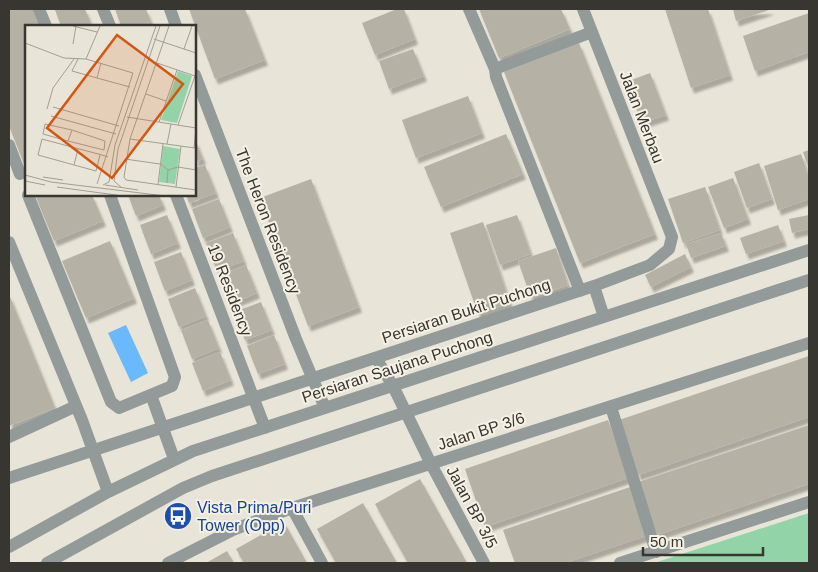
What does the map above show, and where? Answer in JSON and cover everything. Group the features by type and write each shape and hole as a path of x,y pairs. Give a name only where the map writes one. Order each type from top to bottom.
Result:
{"street":[{"path":"39,9 46,25"},
{"path":"103,9 110,25"},
{"path":"170,9 176,25"},
{"path":"470,9 580,291"},
{"name":"Jalan Merbau","path":"583,9 672,237"},
{"path":"495,69 592,32"},
{"name":"The Heron Residency","path":"196,78 296,339 325,408"},
{"path":"9,145 23,173"},
{"path":"28,196 111,402 118,408 172,386 174,377 110,196"},
{"name":"19 Residency","path":"176,196 255,397"},
{"name":"Persiaran Bukit Puchong","path":"9,478 594,286 650,265 669,249 672,237"},
{"path":"9,242 12,261 76,406 108,492"},
{"name":"Persiaran Saujana Puchong","path":"9,547 108,492 174,459 809,250"},
{"path":"47,563 183,488 212,476 809,280"},
{"path":"594,286 604,317"},
{"name":"Jalan BP 3/6","path":"168,563 235,530 292,508 809,343"},
{"name":"Jalan BP 3/5","path":"376,358 393,386 431,464 484,563"},
{"path":"151,395 174,459"},
{"path":"255,397 266,428"},
{"path":"9,437 76,406"},
{"path":"610,407 656,552"},
{"path":"620,563 809,502"},
{"path":"292,508 322,563"}],"green space":[{"path":"809,513 809,563 654,563"}],"water":[{"path":"126,325 148,373 131,382 108,333"}],"building":[{"path":"9,9 34,9 41,25 25,25 24,164 9,126"},
{"path":"85,9 92,25 61,25 55,10"},
{"path":"115,9 146,9 151,22 144,25 121,25"},
{"path":"189,9 245,9 265,60 215,79"},
{"path":"397,9 404,9 415,39 375,55 362,23"},
{"path":"479,9 561,9 570,29 499,58"},
{"path":"665,9 708,9 730,75 691,88"},
{"path":"733,9 772,9 736,21"},
{"path":"809,13 809,52 755,71 743,36"},
{"path":"579,43 655,234 580,263 504,72"},
{"path":"413,49 424,76 389,89 379,61"},
{"path":"650,73 666,115 642,123 626,82"},
{"path":"468,96 482,133 416,158 402,120"},
{"path":"506,134 523,174 441,207 424,167"},
{"path":"196,142 203,159 196,162"},
{"path":"809,150 809,169 803,152"},
{"path":"801,154 809,178 809,199 778,210 764,166"},
{"path":"759,163 772,199 747,208 734,172"},
{"path":"205,165 216,193 189,203 186,196 196,196 196,168"},
{"path":"733,178 748,219 724,228 708,187"},
{"path":"311,179 359,307 308,326 260,198"},
{"path":"705,187 720,230 683,243 668,199"},
{"path":"35,196 92,196 103,221 54,241"},
{"path":"128,196 159,196 163,205 136,216"},
{"path":"219,199 230,227 203,238 192,209"},
{"path":"167,215 178,243 151,254 140,225"},
{"path":"517,215 531,254 500,265 486,225"},
{"path":"809,215 809,229 792,233 789,219"},
{"path":"483,222 510,303 478,314 450,233"},
{"path":"778,225 784,241 746,254 740,238"},
{"path":"233,233 244,261 217,271 206,243"},
{"path":"721,233 726,246 691,258 686,244"},
{"path":"110,241 134,298 86,318 62,261"},
{"path":"556,248 568,285 531,298 518,261"},
{"path":"181,252 192,280 165,291 154,262"},
{"path":"685,254 691,267 651,287 645,275"},
{"path":"246,265 257,293 230,304 219,276"},
{"path":"195,288 206,316 179,327 168,299"},
{"path":"9,294 55,408 9,426"},
{"path":"261,302 272,330 245,340 234,312"},
{"path":"208,320 219,348 192,359 181,330"},
{"path":"274,335 285,364 258,374 247,346"},
{"path":"220,352 231,380 203,391 192,363"},
{"path":"809,356 809,417 638,475 619,420"},
{"path":"608,420 628,478 485,527 465,469"},
{"path":"809,425 809,484 657,535 638,482"},
{"path":"420,479 467,563 408,563 375,504"},
{"path":"630,487 646,536 565,563 515,563 503,530"},
{"path":"363,503 397,563 336,563 317,529"},
{"path":"284,522 307,563 244,563 236,549"},
{"path":"227,551 234,563 206,563"}],"place":[{"name":"Vista Prima/Puri Tower (Opp)","path":"178,516"}]}
